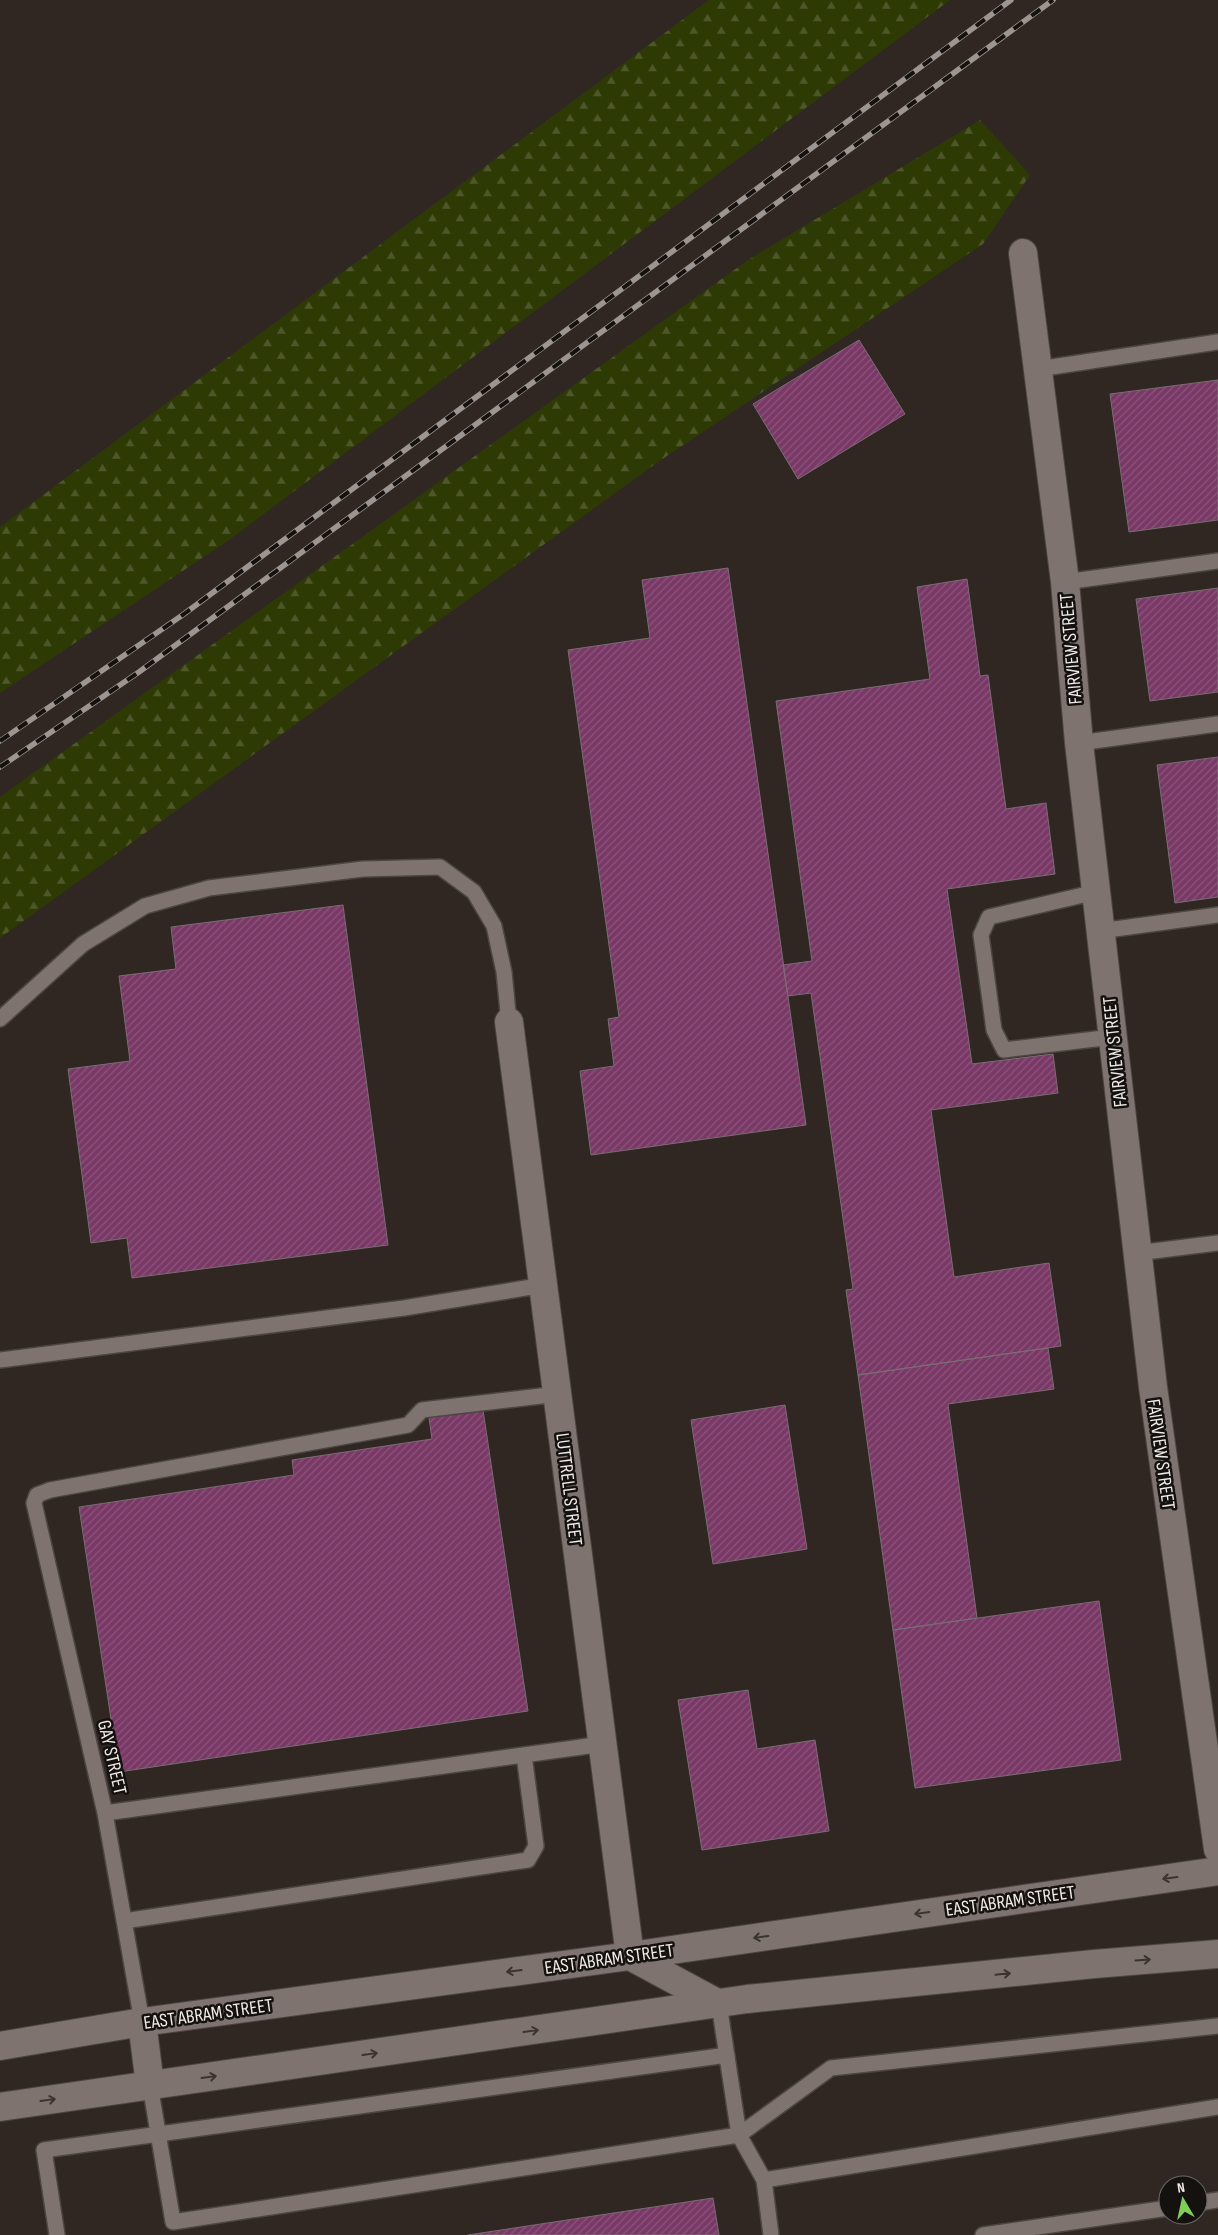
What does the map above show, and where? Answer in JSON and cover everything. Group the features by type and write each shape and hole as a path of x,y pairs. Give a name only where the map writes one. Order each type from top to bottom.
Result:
{"main road":[{"name":"FAIRVIEW STREET","path":"1023,253 1065,582 1079,743 1153,1387 1218,1849"},
{"name":"LUTTRELL STREET","path":"509,1022 630,1956"},
{"name":"EAST ABRAM STREET","path":"0,2046 142,2022 630,1956 1218,1872"},
{"path":"0,2107 747,1999 1094,1964 1218,1954"},
{"path":"630,1956 719,2004"},
{"path":"142,2022 150,2085"}],"lane":[{"path":"1038,369 1218,342"},
{"path":"1065,582 1218,561"},
{"path":"1079,743 1218,724"},
{"path":"0,1019 83,944 145,906 209,888 363,869 440,867 474,892 494,926 504,972 509,1022"},
{"path":"1096,892 988,917 981,934 994,1030 1004,1050 1112,1036"},
{"path":"1100,931 1218,915"},
{"path":"1137,1253 1218,1243"},
{"path":"0,1360 404,1308 544,1284"},
{"name":"GAY STREET","path":"142,2022 105,1813 34,1503 37,1495 50,1490 408,1425 422,1410 558,1394"},
{"path":"105,1813 602,1744"},
{"path":"124,1921 528,1860 536,1846 524,1755"},
{"path":"719,2004 739,2135 764,2180 771,2235"},
{"path":"150,2085 174,2228 739,2135 831,2068 1218,2026"},
{"path":"57,2235 44,2150 727,2055"},
{"path":"764,2180 1218,2107"},
{"path":"983,2235 1158,2209"}],"green space":[{"path":"709,0 950,0 229,540 0,693 0,527"},
{"path":"980,120 1030,175 983,244 658,462 0,938 0,797 748,260"}],"building":[{"path":"859,340 905,414 798,479 753,404"},
{"path":"1218,380 1218,520 1129,532 1110,394"},
{"path":"728,568 806,1125 591,1155 580,1071 614,1066 608,1019 619,1017 568,650 650,638 642,580"},
{"path":"967,579 980,676 988,675 1006,809 1046,803 1055,874 947,889 972,1064 1053,1054 1058,1093 931,1110 954,1277 1049,1263 1061,1346 858,1375 846,1290 853,1289 811,993 788,996 783,965 812,961 776,701 930,679 917,587"},
{"path":"1218,588 1218,692 1150,701 1136,599"},
{"path":"1218,757 1218,897 1175,903 1157,765"},
{"path":"343,905 388,1245 132,1278 127,1238 91,1243 68,1069 130,1061 119,976 176,969 171,927"},
{"path":"1048,1348 1054,1389 948,1404 977,1618 893,1630 858,1375"},
{"path":"785,1405 807,1549 713,1564 691,1420"},
{"path":"483,1410 528,1711 119,1772 79,1507 294,1475 292,1460 432,1439 429,1418"},
{"path":"1099,1601 1121,1760 915,1788 893,1630"},
{"path":"748,1690 757,1749 815,1740 829,1831 702,1850 678,1700"},
{"path":"713,2198 719,2235 468,2235"}],"railway":[{"path":"0,741 184,614 1011,0"},
{"path":"0,767 139,672 1053,0"}]}
